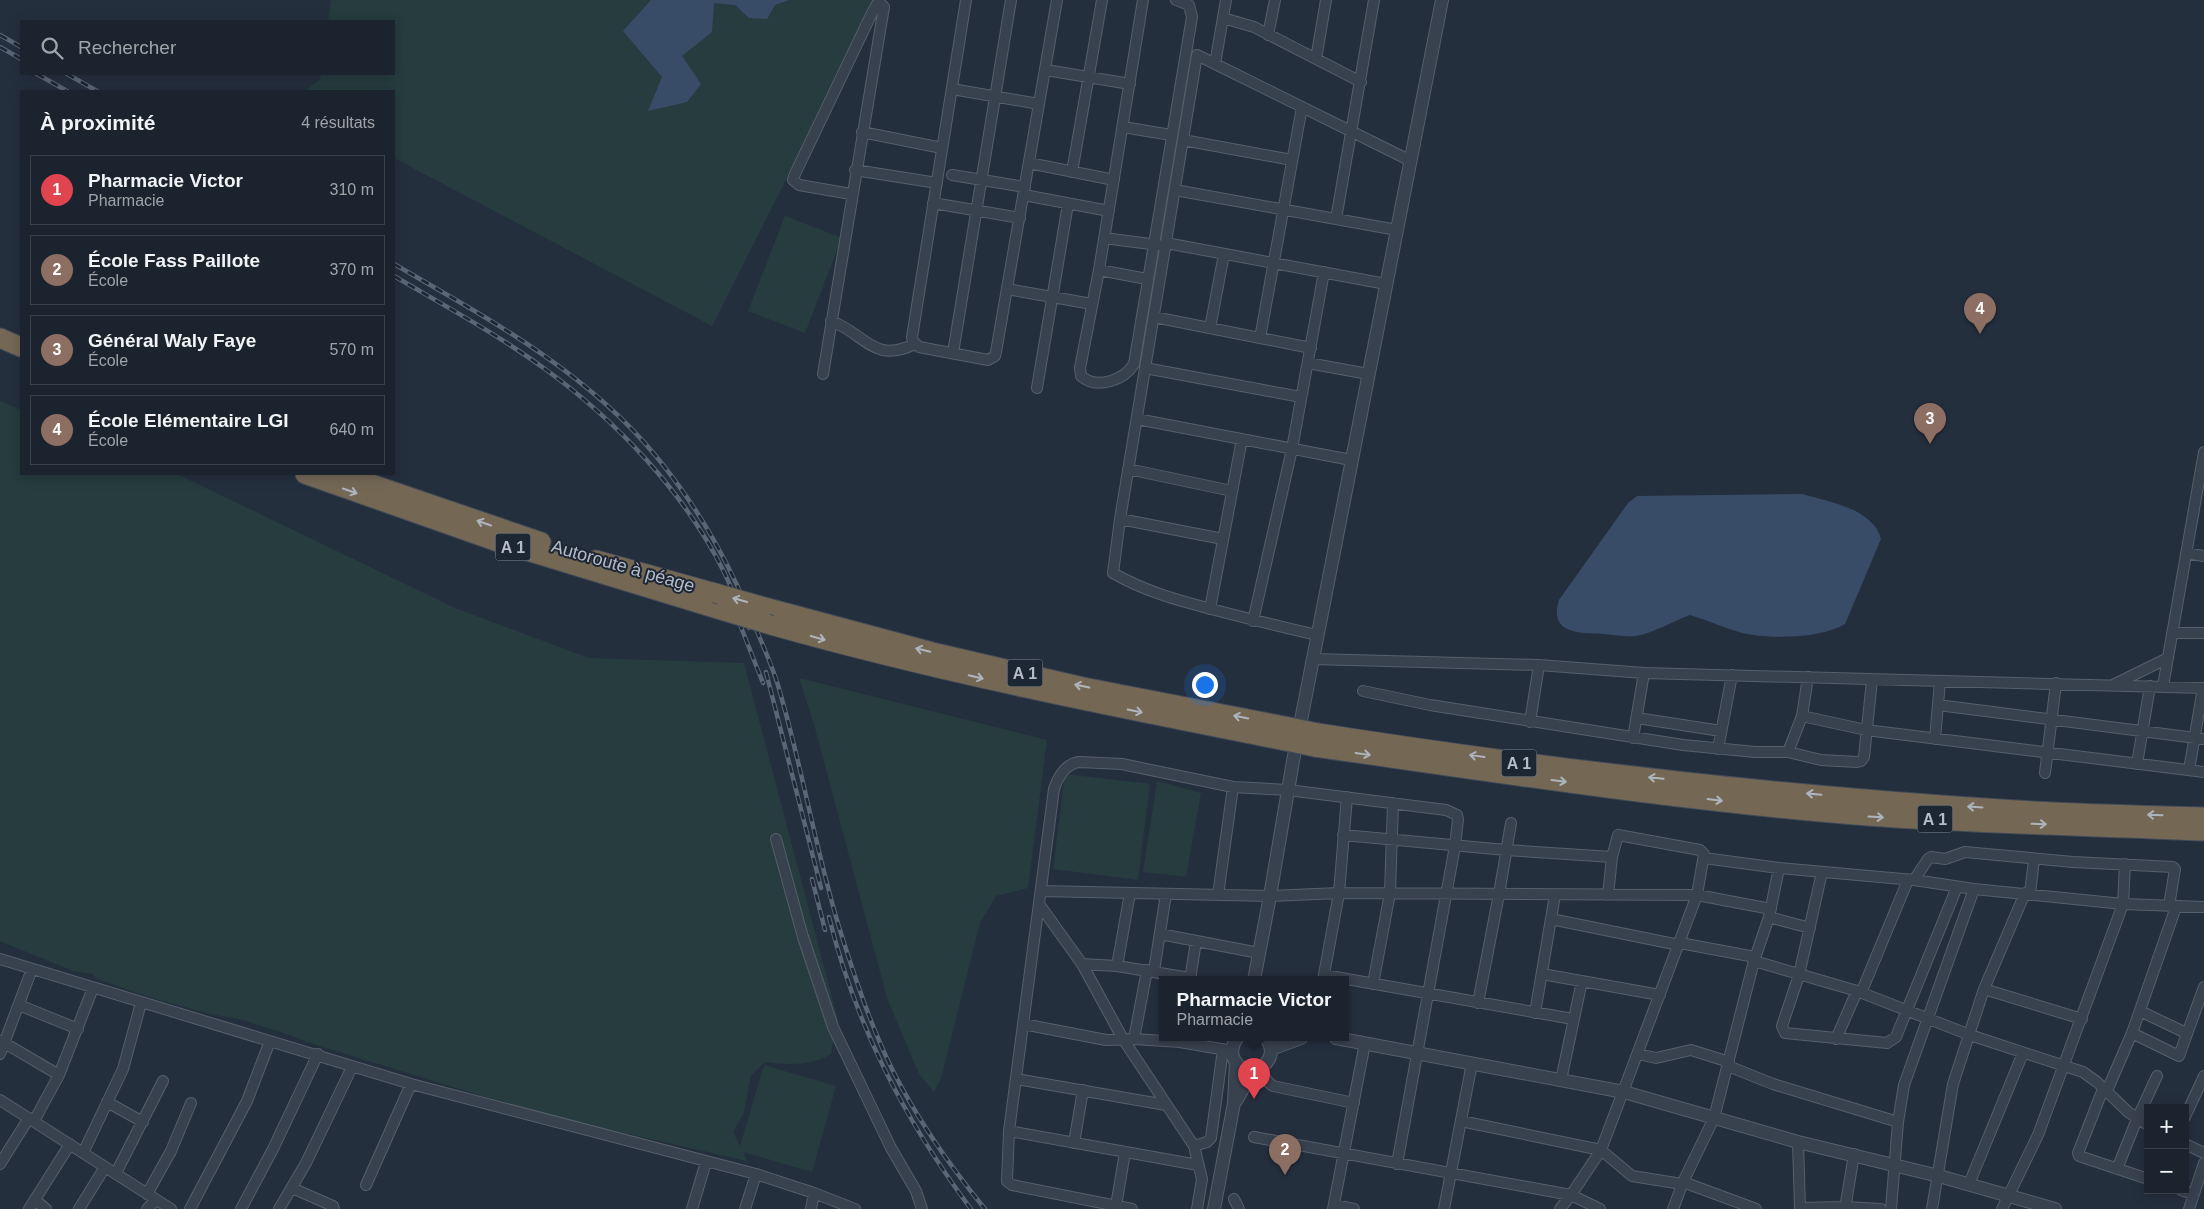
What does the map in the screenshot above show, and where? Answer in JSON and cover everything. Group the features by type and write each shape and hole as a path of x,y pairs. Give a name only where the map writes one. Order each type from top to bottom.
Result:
{"highway":[{"path":"0,338 20,347"},
{"path":"0,351 20,360"},
{"name":"A 1","path":"307,475 501,543 771,625 845,646 1012,685 1528,778 1772,807 1868,816 2204,831"},
{"name":"Autoroute à péage","path":"345,475 566,550 764,607 932,652 1288,734"},
{"name":"A 1","path":"1316,740 1815,794 2017,810 2204,817"}],"street":[{"path":"966,0 912,336 915,344 923,348 982,360 988,360 994,356 1058,0"},
{"path":"953,354 1011,0"},
{"path":"1072,172 1102,0"},
{"path":"1143,0 1099,270 1080,372 1084,379 1089,380 1112,381 1127,374 1134,364 1152,244 1192,17 1189,5 1176,0"},
{"path":"1215,64 1226,0"},
{"path":"1268,35 1275,0"},
{"path":"1316,59 1326,0"},
{"path":"1336,219 1374,0"},
{"path":"1255,976 1312,659 1442,0"},
{"path":"823,374 852,194 855,170 884,8 880,3 877,4 871,15 793,180 799,185 852,194"},
{"path":"1223,18 1247,24 1361,82"},
{"path":"1317,635 1253,621 1147,590 1113,573 1128,469 1197,56 1411,161"},
{"path":"1046,70 1130,84"},
{"path":"952,89 1039,104"},
{"path":"1260,338 1302,108"},
{"path":"1123,127 1171,135"},
{"path":"862,132 942,148"},
{"path":"1183,140 1292,160"},
{"path":"1029,163 1114,180"},
{"path":"855,170 937,183"},
{"path":"952,174 981,179 1068,204 1108,211"},
{"path":"1175,190 1397,230"},
{"path":"934,203 976,212 1020,218"},
{"path":"1037,388 1068,204"},
{"path":"1104,238 1224,254 1386,284"},
{"path":"1210,328 1224,254"},
{"path":"1099,270 1147,279"},
{"path":"1253,621 1292,449 1324,272"},
{"path":"1007,289 1092,304"},
{"path":"1154,317 1310,348"},
{"path":"831,321 844,326 872,347 896,352 915,344"},
{"path":"1308,364 1368,374"},
{"path":"1145,368 1301,397"},
{"path":"1137,419 1351,460"},
{"path":"1210,608 1242,440"},
{"path":"2163,686 2204,452"},
{"path":"1128,469 1232,491"},
{"path":"1120,519 1223,539"},
{"path":"2186,553 2204,556"},
{"path":"2172,633 2204,633"},
{"path":"2113,685 2168,658"},
{"path":"1312,659 1539,665 1644,673 1732,676 2204,688 2199,738 2189,770"},
{"path":"1530,722 1539,665"},
{"path":"1633,738 1644,673"},
{"path":"1718,749 1732,676"},
{"path":"1788,752 1802,716 1808,678"},
{"path":"1363,691 1430,705 1633,738 1718,749 1788,752 1820,760 1860,762 1864,757 1872,680"},
{"path":"1936,739 1940,681"},
{"path":"2046,773 2056,683"},
{"path":"2137,764 2150,686"},
{"path":"1938,704 2199,738"},
{"path":"1802,716 1866,730 2204,772"},
{"path":"1637,718 1722,731"},
{"path":"1132,1209 1116,1206 1088,1205 1012,1185 1007,1182 1009,1131 1054,789 1058,779 1072,763 1122,764 1233,787 1288,790 1346,797 1446,810 1457,815 1455,846 1397,1164"},
{"path":"1218,895 1233,787"},
{"path":"1323,976 1338,893 1346,797"},
{"path":"1373,984 1390,893 1393,803"},
{"path":"1478,1003 1511,823"},
{"path":"1560,1209 1601,1150 1697,895 1704,854 1700,850 1620,834 1617,838 1612,857 1608,895"},
{"path":"1343,835 1455,846 1612,857"},
{"path":"776,839 803,936 833,1027 892,1148 916,1191 922,1209"},
{"path":"1836,1039 1911,880 1931,857 1945,859 1965,852 2034,859 2174,868 2172,906 2140,1011 2132,1034 2104,1091 2078,1153 2078,1156 2082,1158 2144,1178"},
{"path":"1704,858 1779,868 1911,880 1974,889 2123,904 2204,907"},
{"path":"1932,1209 1939,1176 1951,1092 1984,989 2027,894 2034,859"},
{"path":"2002,1209 2038,1135 2123,904 2125,864"},
{"path":"1673,1209 1682,1183 1714,1118 1754,959 1770,913 1779,868"},
{"path":"1822,872 1799,975 1782,1031 1836,1039 1892,1041 1896,1037 1957,887"},
{"path":"1891,1209 1898,1122 1904,1085 1929,1020 1974,889"},
{"path":"1041,891 1270,896 1338,893 1697,895 1770,913 1810,928"},
{"path":"1117,966 1130,893"},
{"path":"1129,1039 1160,934 1166,894"},
{"path":"1535,1013 1555,894"},
{"path":"1039,904 1082,964 1129,1039 1166,1105 1194,1146 1202,1179 1197,1209"},
{"path":"1551,919 1754,959 1799,975 1859,992 1929,1020 2022,1053 2064,1065 2091,1077 2104,1091 2144,1123"},
{"path":"1160,934 1259,953"},
{"path":"1190,976 1196,941"},
{"path":"0,959 141,1003 318,1054 352,1067 411,1084 756,1174 855,1209"},
{"path":"1082,964 1117,966 1175,976"},
{"path":"0,1054 32,969"},
{"path":"1542,974 1660,995"},
{"path":"1349,981 1573,1019"},
{"path":"1561,1080 1582,981"},
{"path":"2132,1034 2177,1056 2204,987"},
{"path":"0,1164 32,1120 59,1075 93,988"},
{"path":"1984,989 2082,1019"},
{"path":"83,1153 123,1068 141,1003"},
{"path":"19,1005 78,1029"},
{"path":"2140,1011 2186,1033"},
{"path":"1023,1024 1106,1040 1159,1040"},
{"path":"1349,1040 1624,1092 1798,1142 1939,1176 2055,1209"},
{"path":"190,1209 247,1101 270,1041"},
{"path":"1184,1041 1230,1054 1246,1069 1260,1068"},
{"path":"1194,1146 1207,1142 1211,1138 1230,1054 1236,1041"},
{"path":"1234,1103 1245,1085 1270,1058 1269,1043 1282,1041"},
{"path":"3,1042 59,1075"},
{"path":"1354,1209 1334,1207 1365,1043"},
{"path":"1638,1054 1656,1058 1692,1050 1773,1084 1898,1122"},
{"path":"1969,1184 2022,1053"},
{"path":"240,1209 273,1149 318,1054"},
{"path":"1214,1209 1234,1103 1230,1054"},
{"path":"1444,1209 1472,1064"},
{"path":"279,1209 292,1188 352,1067"},
{"path":"1260,1068 1268,1082 1273,1086 1354,1103"},
{"path":"2116,1169 2158,1076"},
{"path":"2189,1108 2204,1076"},
{"path":"1016,1078 1166,1105"},
{"path":"116,1173 164,1081"},
{"path":"366,1185 411,1084"},
{"path":"1074,1143 1083,1090"},
{"path":"0,1100 172,1209"},
{"path":"107,1102 143,1122"},
{"path":"147,1209 163,1166 191,1103"},
{"path":"1460,1122 1601,1150 1632,1176 1682,1183 1756,1209"},
{"path":"1009,1131 1198,1165"},
{"path":"1254,1137 1571,1195 1600,1209"},
{"path":"1798,1142 1800,1208 1881,1209"},
{"path":"46,1209 32,1205 70,1144"},
{"path":"2189,1146 2204,1153"},
{"path":"1116,1206 1125,1152"},
{"path":"1845,1208 1854,1154"},
{"path":"692,1209 706,1162"},
{"path":"2189,1209 2204,1163"},
{"path":"79,1209 106,1167"},
{"path":"745,1209 756,1174"},
{"path":"292,1188 333,1206 334,1209"},
{"path":"811,1209 814,1193"},
{"path":"2189,1193 2193,1194"}],"green space":[{"path":"331,0 877,0 712,326 395,159 395,90 306,90 320,79 321,75 395,75 395,20 328,20"},
{"path":"785,216 842,238 805,333 748,311"},
{"path":"0,401 20,410 20,475 179,475 455,608 589,658 744,663 838,1020 831,1054 816,1061 800,1064 766,1062 751,1075 744,1113 733,1132 740,1146 764,1065 836,1086 812,1172 743,1152 747,1161 568,1120 492,1099 239,1019 210,1014 152,998 95,978 94,974 73,971 0,941"},
{"path":"799,678 1047,740 1028,888 996,896 980,923 941,1079 934,1092 919,1074 887,998 815,728"},
{"path":"1065,774 1150,784 1138,880 1053,869"},
{"path":"1157,781 1201,793 1186,877 1143,872"}],"water":[{"path":"651,0 789,0 775,5 767,19 749,18 735,5 714,3 712,32 682,56 701,84 687,102 648,111 662,77 623,31"},
{"path":"1802,494 1836,503 1860,513 1877,529 1881,539 1845,624 1822,633 1780,637 1742,633 1690,615 1650,632 1628,636 1577,632 1562,626 1558,620 1559,600 1628,503 1637,496"}],"railway":[{"path":"0,35 20,46"},
{"path":"0,47 20,58"},
{"path":"39,75 65,90"},
{"path":"69,75 95,90"},
{"path":"395,265 534,348 598,397 628,425 655,455 672,476 701,519 738,587 777,680 839,927 877,1035 892,1069 923,1124 959,1176 985,1209"},
{"path":"395,277 527,356 572,389 623,435 647,460 690,514 724,572 749,628"},
{"path":"739,622 763,683"},
{"path":"766,672 821,888"},
{"path":"812,879 825,930"},
{"path":"829,917 853,996 885,1070 924,1141 971,1209"}],"place":[{"name":"École Elémentaire LGI","path":"1980,334"},
{"name":"Général Waly Faye","path":"1930,444"},
{"name":"Pharmacie Victor","path":"1254,1099"},
{"name":"École Fass Paillote","path":"1285,1175"}]}
